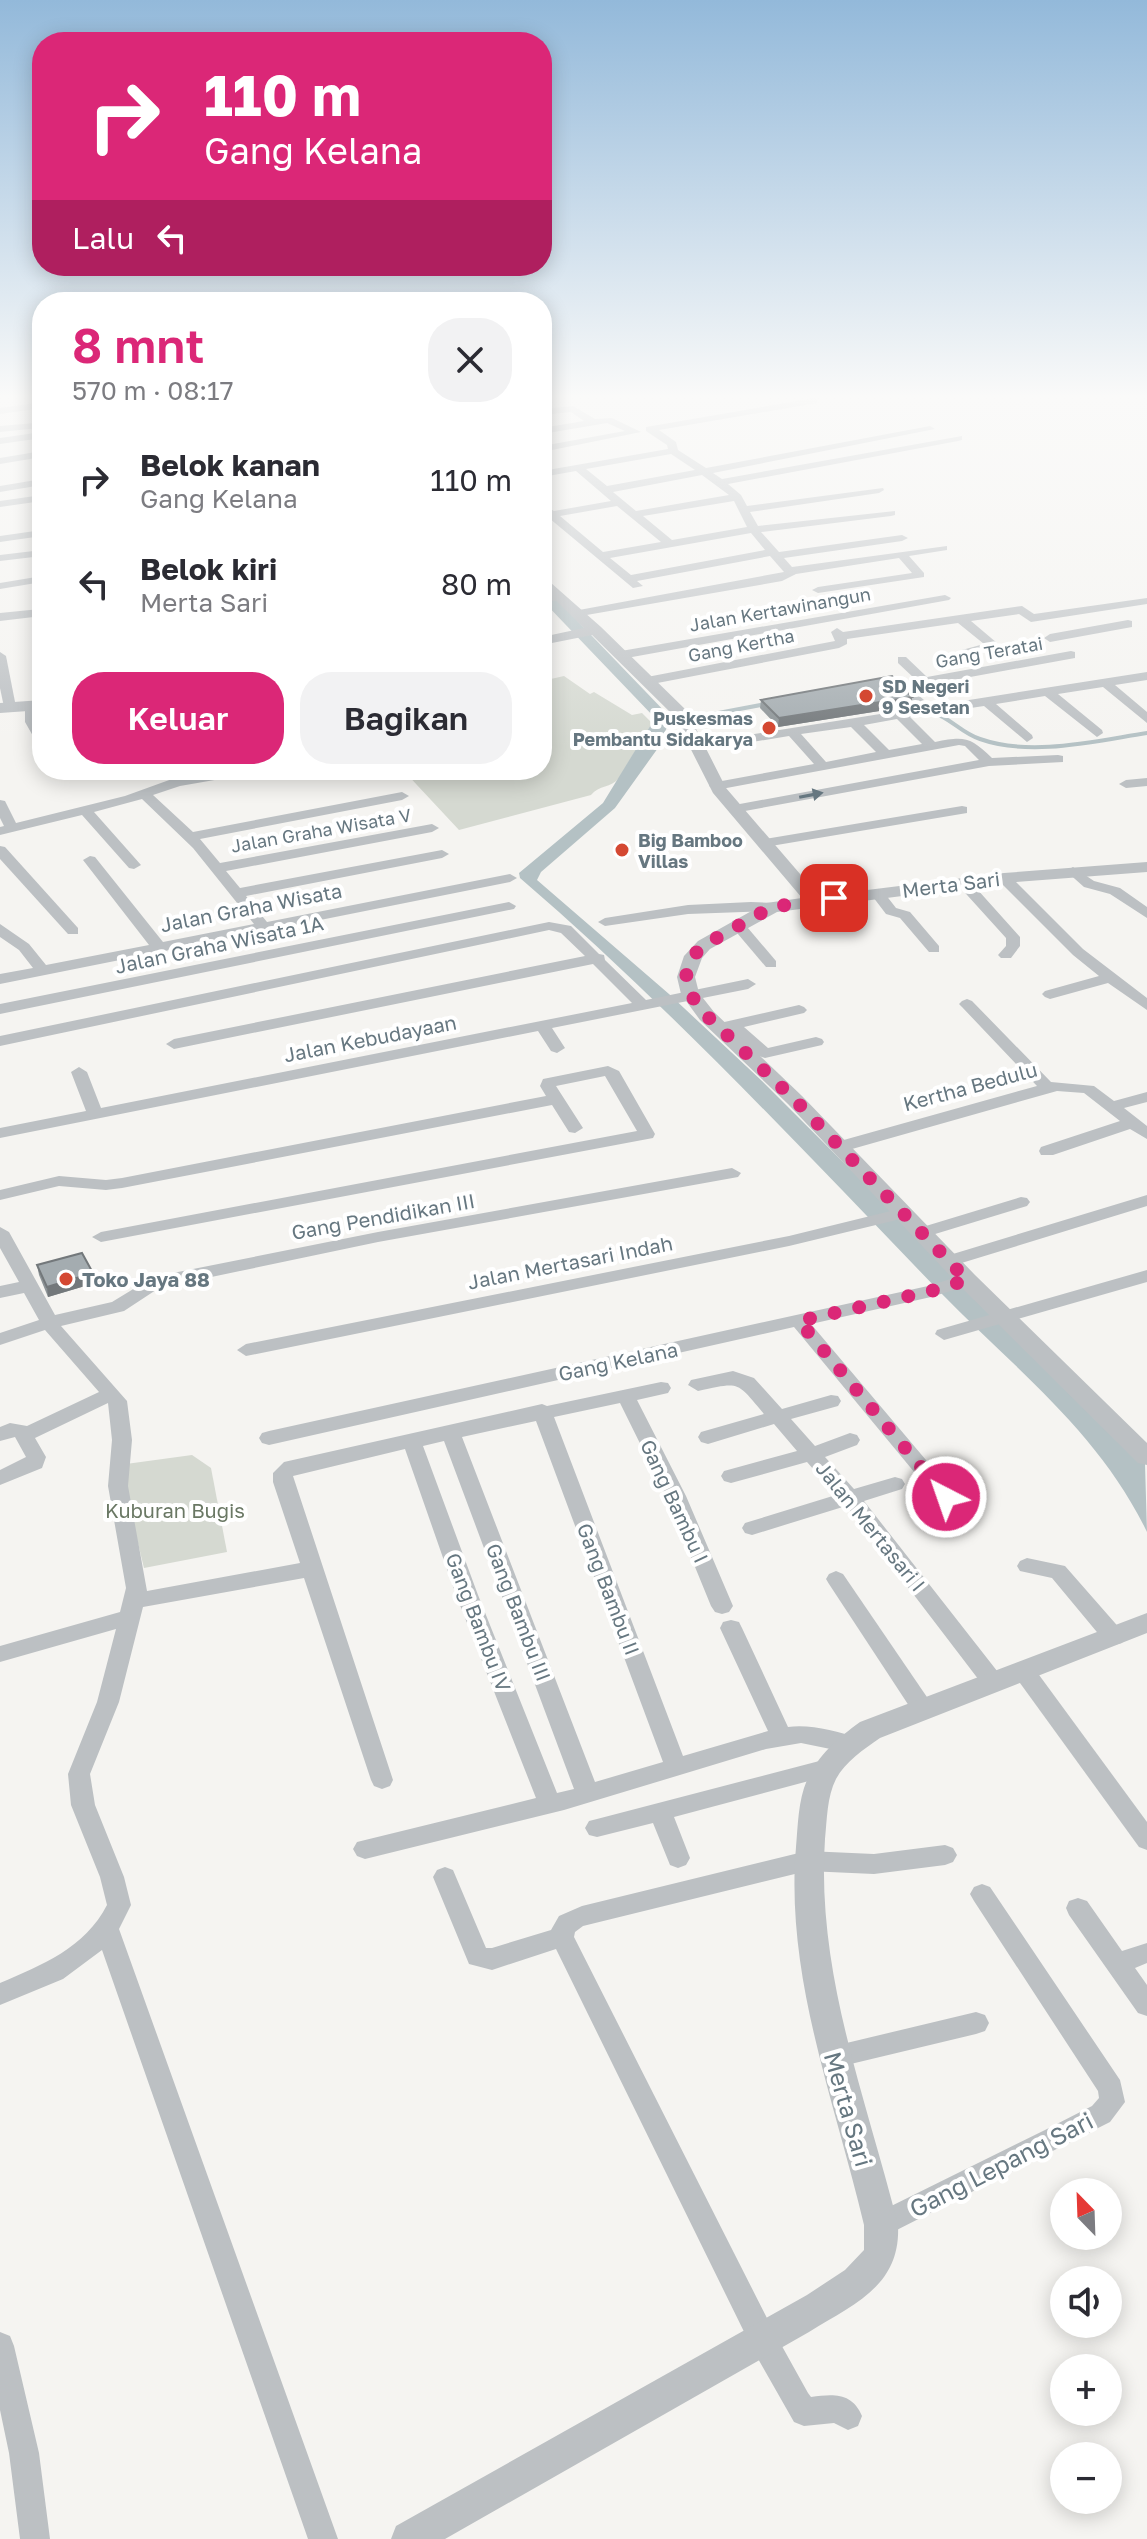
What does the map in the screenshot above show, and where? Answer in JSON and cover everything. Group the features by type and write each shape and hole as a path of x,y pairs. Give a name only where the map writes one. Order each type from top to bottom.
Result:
{"street":[{"path":"636,514 645,512"},
{"path":"748,512 756,530 791,572"},
{"path":"602,556 756,530 891,513"},
{"path":"636,514 670,544"},
{"path":"552,519 602,556 654,601"},
{"path":"0,539 32,534"},
{"path":"627,579 774,554 902,538"},
{"path":"579,614 791,572 943,548"},
{"path":"818,590 920,575 901,554"},
{"path":"0,558 32,555"},
{"path":"0,586 32,581"},
{"path":"552,590 684,718 716,786 813,900"},
{"path":"552,598 559,597"},
{"name":"Jalan Kertawinangun","path":"621,655 945,598"},
{"name":"Gang Kertha","path":"647,681 842,640 961,619 1022,610 1031,618 1147,601"},
{"path":"1050,638 1133,625 1105,607"},
{"path":"0,617 32,614"},
{"path":"961,619 991,643 966,653"},
{"path":"822,620 842,640"},
{"path":"552,639 593,630"},
{"name":"Gang Teratai","path":"926,709 900,688 1071,655"},
{"path":"0,656 5,708 32,705"},
{"path":"902,660 924,681"},
{"path":"697,747 1147,676"},
{"path":"1105,682 1147,719"},
{"path":"1047,691 1097,733"},
{"path":"985,700 1027,738"},
{"path":"899,714 933,747"},
{"path":"854,722 887,756"},
{"path":"793,733 824,767"},
{"path":"716,786 965,742 989,762"},
{"path":"734,809 989,762 1058,759"},
{"path":"0,804 6,829 188,780"},
{"path":"1126,784 1147,782"},
{"path":"144,794 190,837 263,926"},
{"path":"190,837 402,796"},
{"path":"84,809 134,865"},
{"path":"765,843 962,810"},
{"name":"Jalan Graha Wisata V","path":"217,868 432,828"},
{"path":"0,850 73,931"},
{"path":"237,893 442,854"},
{"path":"90,860 158,946"},
{"name":"Merta Sari","path":"683,996 693,956 704,945 772,907 963,882 1147,867"},
{"path":"1073,871 1089,884 1115,891 1147,914"},
{"name":"Jalan Graha Wisata","path":"0,979 510,878"},
{"path":"1004,878 1078,952 1147,1005"},
{"path":"963,882 1013,937 1013,946 1006,955"},
{"path":"877,893 891,911 905,915 934,949"},
{"path":"605,922 687,909 738,905 772,907"},
{"name":"Jalan Graha Wisata 1A","path":"0,1009 509,906"},
{"path":"737,924 771,964"},
{"path":"0,1041 549,926 566,929 646,1004"},
{"path":"0,928 11,940 24,947 42,970"},
{"path":"174,1044 599,958"},
{"path":"1050,994 1112,977"},
{"name":"Jalan Kebudayaan","path":"0,1133 748,984"},
{"path":"683,996 765,1053 816,1042"},
{"path":"967,1004 1047,1087"},
{"path":"727,1027 799,1010"},
{"path":"543,1026 557,1048"},
{"path":"727,1027 900,1214 949,1261 964,1281 1147,1457"},
{"path":"101,1237 647,1134 613,1074 608,1071 549,1082 548,1086 575,1128"},
{"path":"79,1072 95,1114"},
{"name":"Kertha Bedulu","path":"839,1147 1047,1087 1088,1089 1147,1134"},
{"path":"1113,1106 1147,1097"},
{"path":"0,1195 59,1181 122,1183 556,1099"},
{"path":"1047,1151 1132,1123"},
{"name":"Gang Pendidikan III","path":"0,1339 51,1322 118,1307 153,1283 378,1237 732,1173"},
{"path":"949,1261 1147,1200"},
{"path":"922,1233 1021,1202"},
{"name":"Jalan Mertasari Indah","path":"246,1350 900,1214"},
{"path":"0,1232 51,1322 117,1401 122,1440 118,1486 137,1588 108,1702 79,1774 83,1805 112,1877 119,1905 107,1929 85,1951 54,1971 0,1994"},
{"path":"944,1334 1147,1276"},
{"name":"Gang Kelana","path":"269,1438 799,1321 964,1281"},
{"path":"0,1292 29,1286"},
{"path":"799,1321 946,1497"},
{"name":"Jalan Mertasari I","path":"698,1385 741,1378 848,1496 993,1682"},
{"name":"Gang Kelana","path":"382,1780 311,1569 283,1482 283,1473 291,1467 450,1431 661,1388"},
{"path":"25,1435 111,1394"},
{"name":"Gang Bambu I","path":"626,1397 676,1496 722,1606"},
{"path":"708,1437 831,1401"},
{"name":"Gang Bambu II","path":"542,1411 676,1767"},
{"path":"0,1434 16,1430 25,1435 36,1457 35,1463 29,1467 0,1478"},
{"name":"Gang Bambu III","path":"450,1431 587,1792"},
{"name":"Gang Bambu IV","path":"411,1440 467,1595 550,1804"},
{"path":"731,1476 850,1440"},
{"path":"752,1528 895,1484"},
{"path":"1027,1566 1058,1571 1114,1637"},
{"path":"0,1654 132,1609 311,1569"},
{"path":"836,1579 923,1709"},
{"name":"Merta Sari","path":"409,2539 763,2340 862,2275 881,2251 881,2225 834,2057 814,1969 807,1861 817,1792 827,1768 850,1744 870,1730 1147,1623"},
{"path":"731,1628 782,1738"},
{"path":"1023,1670 1147,1840"},
{"path":"365,1849 550,1804 782,1738 801,1734 850,1744"},
{"path":"597,1828 827,1768"},
{"path":"661,1812 678,1858"},
{"path":"848,2416 838,2408 804,2412 763,2340 562,1937 565,1924 582,1916 807,1861 874,1864 945,1855"},
{"path":"445,1877 478,1957 492,1959 562,1937"},
{"name":"Gang Lepang Sari","path":"881,2225 1101,2114 1112,2102 1111,2088 982,1894"},
{"path":"1078,1908 1147,2005"},
{"path":"107,1929 323,2539"},
{"path":"1118,1963 1147,1953"},
{"path":"834,2057 976,2023"},
{"path":"0,2346 24,2453 35,2539"}],"green space":[{"path":"564,676 590,694 594,692 632,715 642,713 652,723 619,778 591,795 459,830 412,780 552,780 552,679"},
{"name":"Kuburan Bugis","path":"192,1455 211,1468 227,1552 144,1568 125,1490 126,1464"}],"shaded area":[{"path":"552,594 671,718 658,748 615,808 541,872 537,880 669,994 762,1081 1145,1464 1147,1532 1105,1463 1054,1403 939,1291 682,1028 520,878 519,873 603,803 655,718 552,610"}],"building":[{"path":"892,676 912,697 779,718 761,700"},
{"path":"82,1253 93,1273 47,1287 37,1265"}],"waterway":[{"path":"692,718 766,704"},
{"path":"931,712 980,739 1020,747 1063,746 1147,733"}],"place":[{"name":"SD Negeri 9 Sesetan","path":"866,696"},
{"name":"Puskesmas Pembantu Sidakarya","path":"769,728"},
{"name":"Big Bamboo Villas","path":"622,850"},
{"name":"Toko Jaya 88","path":"66,1279"}],"route":[{"path":"834,898 772,907 751,916 704,945 693,956 686,977 690,994 707,1016 795,1100 967,1280 799,1321 946,1497"}]}
